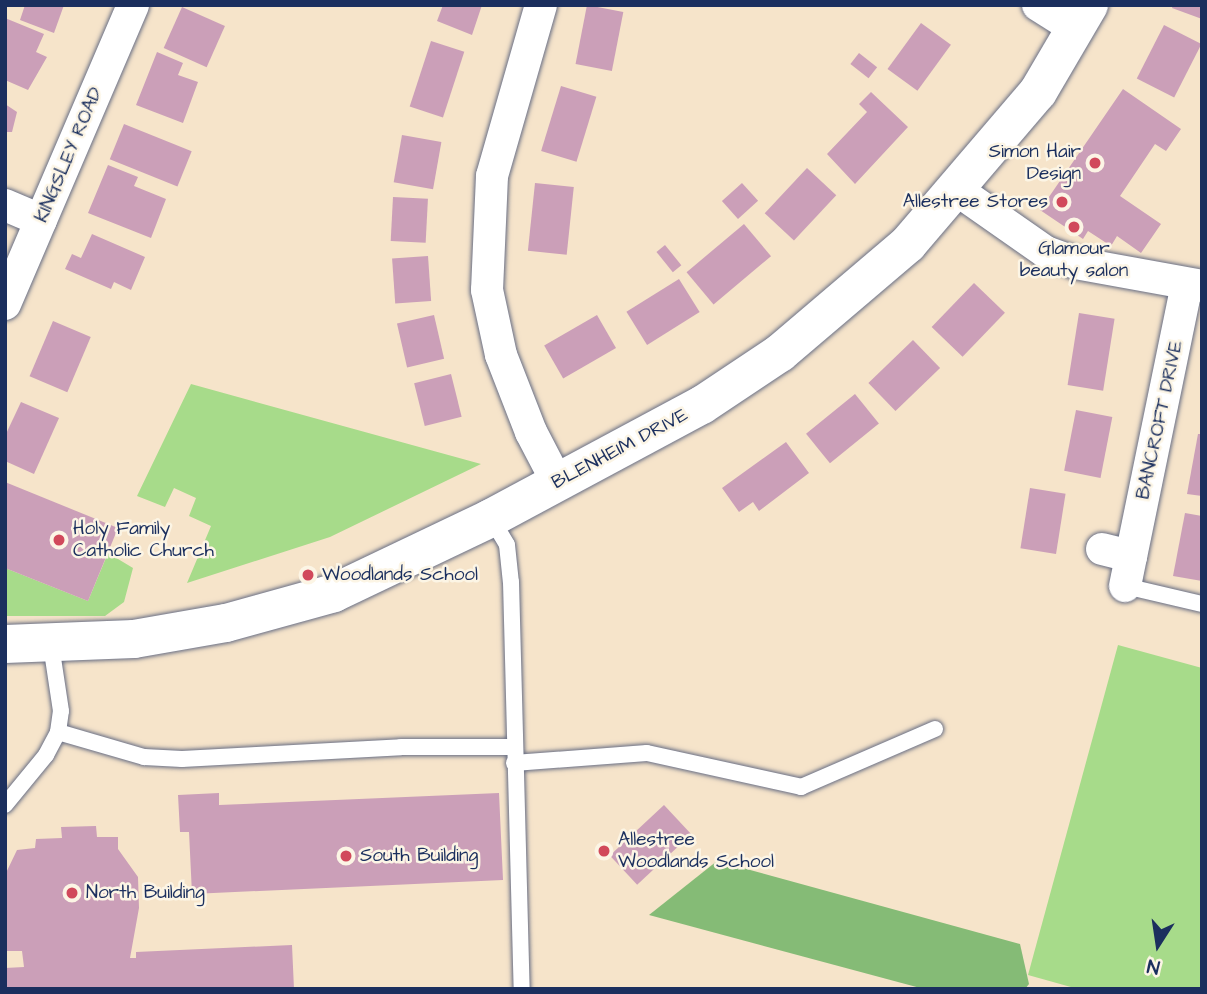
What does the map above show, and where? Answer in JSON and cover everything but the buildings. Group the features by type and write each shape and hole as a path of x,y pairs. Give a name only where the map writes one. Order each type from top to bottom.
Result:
{"street":[{"name":"KINGSLEY ROAD","path":"5,304 133,5"},
{"path":"541,5 492,176 487,290 501,355 531,432 557,482"},
{"path":"1038,5 1082,17"},
{"name":"BLENHEIM DRIVE","path":"5,644 51,645 134,639 226,623 322,596 491,518 702,405 780,353 861,287 957,190 1038,92 1082,17"},
{"path":"957,190 1046,252 1076,263 1194,285"},
{"path":"5,205 41,220"},
{"name":"BANCROFT DRIVE","path":"1119,564 1194,285"}],"lane":[{"path":"491,518 507,545 511,582 522,989"},
{"path":"1119,564 1202,604"},
{"path":"5,805 46,755 58,732 61,711 51,645"},
{"path":"58,732 144,757 647,753 801,787 935,729"}],"green space":[{"path":"191,384 481,464 330,537 187,583 211,526 189,516 196,498 174,488 165,507 137,496"},
{"path":"108,553 133,568 124,602 105,616 5,616 5,568 88,601"},
{"path":"1118,645 1202,668 1202,989 1078,989 1028,975"},
{"path":"717,861 1020,944 1029,984 1025,989 924,989 649,915"}],"place":[{"name":"Simon Hair Design","path":"1095,163"},
{"name":"Allestree Stores","path":"1062,202"},
{"name":"Glamour beauty salon","path":"1074,227"},
{"name":"Holy Family Catholic Church","path":"59,540"},
{"name":"Woodlands School","path":"308,575"},
{"name":"Allestree Woodlands School","path":"604,851"},
{"name":"South Building","path":"346,856"},
{"name":"North Building","path":"72,893"}]}
